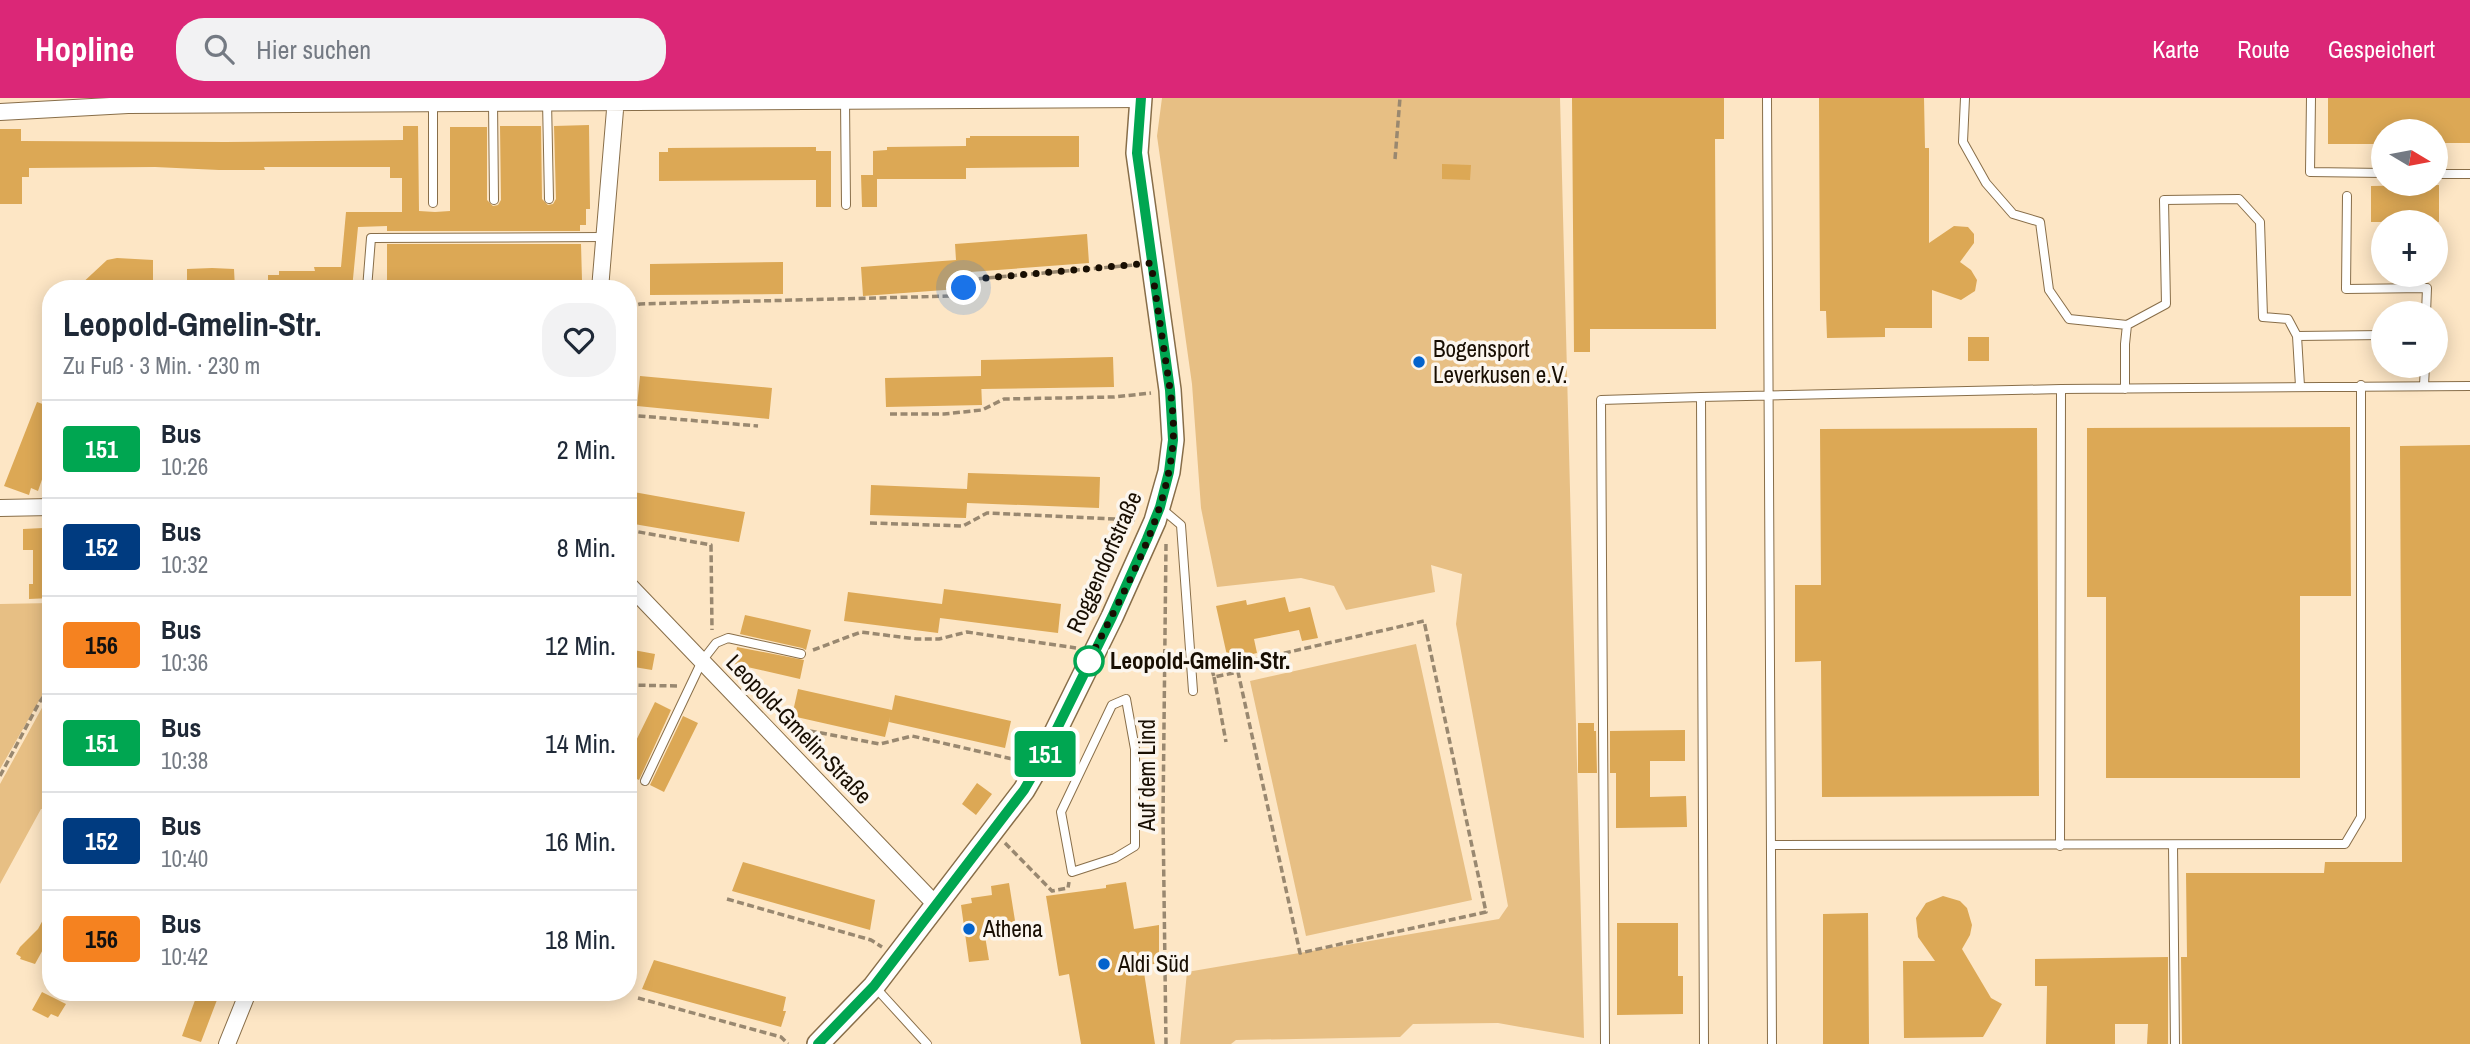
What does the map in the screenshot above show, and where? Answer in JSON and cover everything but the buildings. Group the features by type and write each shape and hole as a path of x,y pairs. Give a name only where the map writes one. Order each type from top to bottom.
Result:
{"street":[{"path":"0,112 47,103 94,102 1141,98"},
{"name":"Roggendorfstraße","path":"818,1044 874,986 1024,790 1160,522 1173,440 1170,390 1137,153 1141,98"},
{"path":"601,280 616,99"},
{"path":"0,508 42,507"},
{"name":"Leopold-Gmelin-Straße","path":"637,593 937,905"},
{"path":"227,1044 244,1001"}],"lane":[{"path":"1768,98 1772,1044"},
{"path":"1965,98 1963,142 1986,183 2013,214 2040,222 2049,290 2069,320 2127,325 2166,304 2164,200 2239,199 2260,222 2263,317 2288,319 2297,335 2300,386"},
{"path":"2311,98 2310,172 2371,173"},
{"path":"845,100 846,205"},
{"path":"547,101 548,199"},
{"path":"433,102 433,204"},
{"path":"493,102 494,200"},
{"path":"2448,174 2470,174"},
{"path":"2347,196 2346,289 2427,288 2426,301"},
{"path":"368,280 371,238 604,237"},
{"path":"2125,388 2124,344 2127,325"},
{"path":"2297,335 2371,335"},
{"path":"2424,378 2424,385"},
{"path":"1772,845 2345,844 2361,817 2361,385"},
{"path":"1605,1044 1601,400 2061,389 2470,386"},
{"path":"2060,846 2061,389"},
{"path":"1701,397 1704,1044"},
{"path":"1160,522 1181,525 1193,691"},
{"path":"645,781 702,661 716,643 728,638 801,654"},
{"path":"1126,699 1135,749 1135,846 1115,858 1072,872 1060,812 1112,705 1126,699"},
{"path":"2173,845 2175,1044"},
{"path":"874,986 927,1044"}],"path":[{"path":"1395,159 1400,98"},
{"path":"637,307 953,296 975,279 1151,263"},
{"path":"890,414 944,414 982,410 1004,399 1115,397 1170,390"},
{"path":"637,416 758,426"},
{"path":"870,523 962,526 987,513 1160,522"},
{"name":"Auf dem Lind","path":"1160,522 1166,1044"},
{"path":"637,532 711,545 712,632 716,643"},
{"path":"1424,621 1486,912 1300,953 1238,672 1237,664 1424,621"},
{"path":"801,654 860,632 916,639 939,639 967,632 1069,646 1093,653"},
{"path":"1191,669 1211,666 1226,742"},
{"path":"1214,677 1238,672"},
{"path":"637,685 690,687"},
{"path":"0,776 42,699"},
{"path":"762,724 808,729 880,744 912,736 1039,765"},
{"path":"993,831 1052,891 1068,888 1072,872"},
{"path":"727,899 871,940 897,956"},
{"path":"638,998 780,1037 788,1044"}],"shaded area":[{"path":"1162,98 1560,98 1584,1038 1498,1023 1413,1024 1400,1037 1236,1040 1231,1044 1180,1044 1187,972 1499,919 1508,906 1456,624 1462,574 1431,565 1435,592 1346,610 1334,586 1301,578 1217,587 1201,508 1192,384 1157,136"},
{"path":"42,603 42,696 0,769 0,604"},
{"path":"1416,644 1472,900 1306,936 1250,681"},
{"path":"42,708 42,809 0,884 0,784"}],"bus line":[{"name":"151","path":"818,1044 874,986 1024,790 1112,617 1160,507 1169,472 1173,440 1170,390 1137,153 1141,98"}],"place":[{"name":"Bogensport Leverkusen e.V.","path":"1419,362"},
{"name":"Leopold-Gmelin-Str.","path":"1089,661"},
{"name":"Athena","path":"969,929"},
{"name":"Aldi Süd","path":"1104,964"}],"route":[{"path":"964,288 975,279 1151,263 1170,390 1173,440 1169,472 1160,507 1147,539 1089,661"}]}
